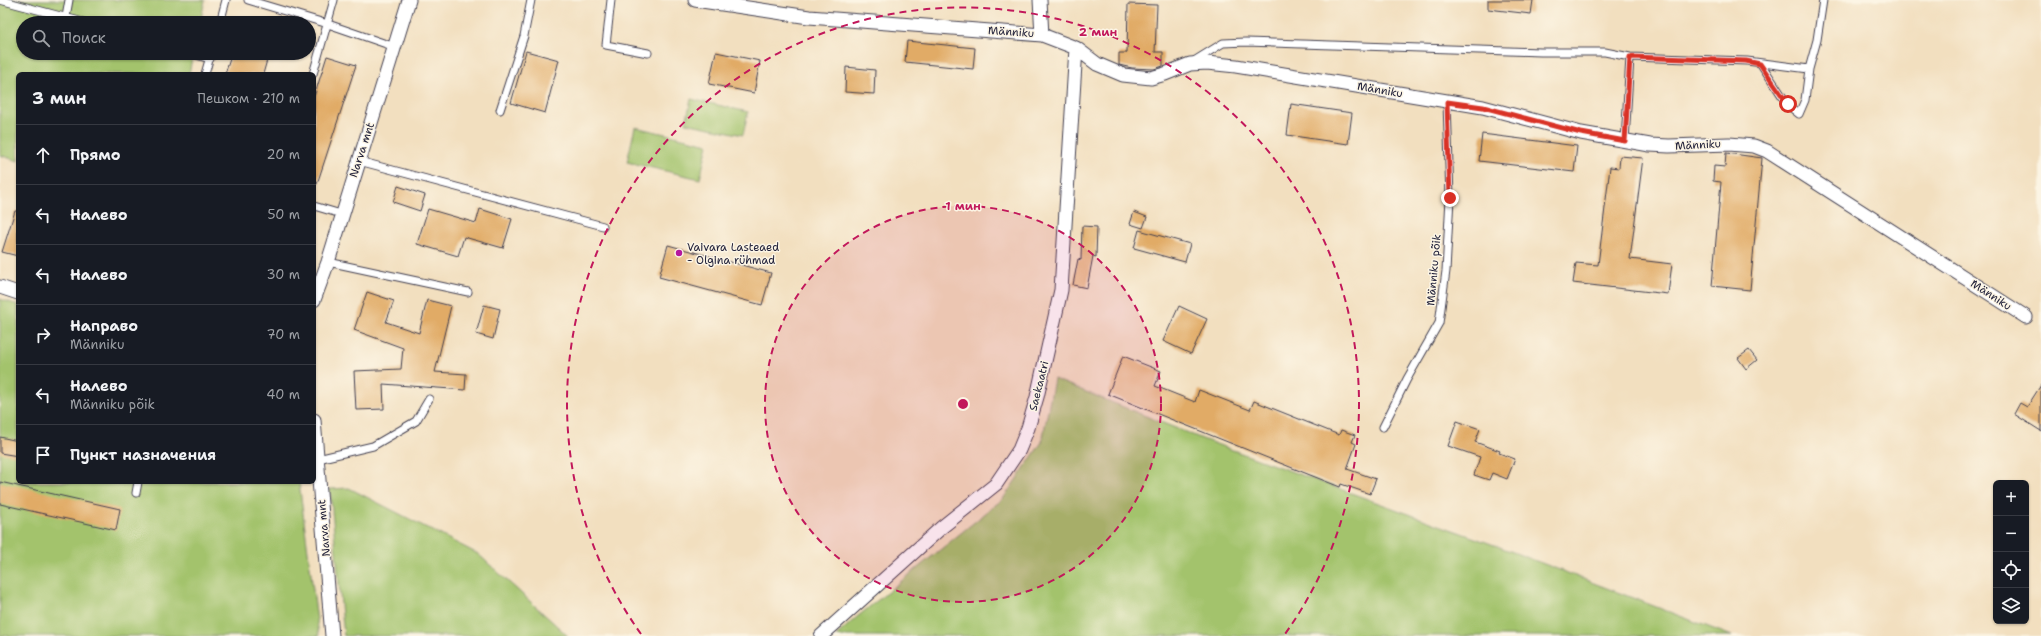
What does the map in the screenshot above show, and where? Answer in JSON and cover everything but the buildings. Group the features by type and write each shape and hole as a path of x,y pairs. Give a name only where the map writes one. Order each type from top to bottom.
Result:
{"street":[{"name":"Narva mnt","path":"316,295 328,262 341,214 409,0"},
{"name":"Männiku","path":"695,0 809,17 1042,35 1076,48 1098,64 1123,75 1151,78 1190,64 1207,63 1254,68 1483,107 1581,133 1625,141 1669,146 1729,144 1754,146 1767,151 2026,317"},
{"path":"1040,0 1042,35"},
{"name":"Saekaatri","path":"821,636 942,527 996,484 1019,450 1038,397 1061,290 1076,48"},
{"path":"0,287 16,292"},
{"name":"Narva mnt","path":"316,440 332,636"}],"lane":[{"path":"0,0 62,16"},
{"path":"66,16 70,0"},
{"path":"222,16 226,0"},
{"path":"248,0 301,16"},
{"path":"314,72 334,0"},
{"path":"500,110 524,36 531,0"},
{"path":"611,0 606,45 648,53"},
{"path":"1760,64 1788,104 1799,114 1804,100 1809,69 1817,40 1823,0"},
{"path":"316,20 395,46"},
{"path":"1190,64 1223,43 1246,42 1542,52 1606,52 1630,57 1746,61 1760,64 1809,69"},
{"path":"1625,141 1630,57"},
{"path":"206,72 209,60"},
{"name":"Männiku põik","path":"1383,427 1407,379 1439,323 1446,271 1450,198 1447,102"},
{"path":"359,161 603,226"},
{"path":"316,207 341,214"},
{"path":"328,262 468,292"},
{"path":"318,459 373,446 416,421 429,399"},
{"path":"136,494 138,484"}],"green space":[{"path":"0,0 205,0 202,16 16,16 16,60 192,60 189,72 16,72 16,160 0,155"},
{"path":"691,99 748,112 743,135 686,123"},
{"path":"635,127 708,144 700,179 627,162"},
{"path":"0,299 16,304 16,484 299,484 319,636 0,636"},
{"path":"1054,379 1205,440 1497,546 1732,636 836,636 857,617 1003,499 1042,442"},
{"path":"349,488 478,554 568,636 344,636 330,489"}],"place":[{"name":"Vaivara Lasteaed - Olgina rühmad","path":"679,253"}],"route":[{"path":"1450,198 1447,102 1483,107 1581,133 1625,141 1630,57 1697,58 1746,61 1760,64 1788,104"}]}
